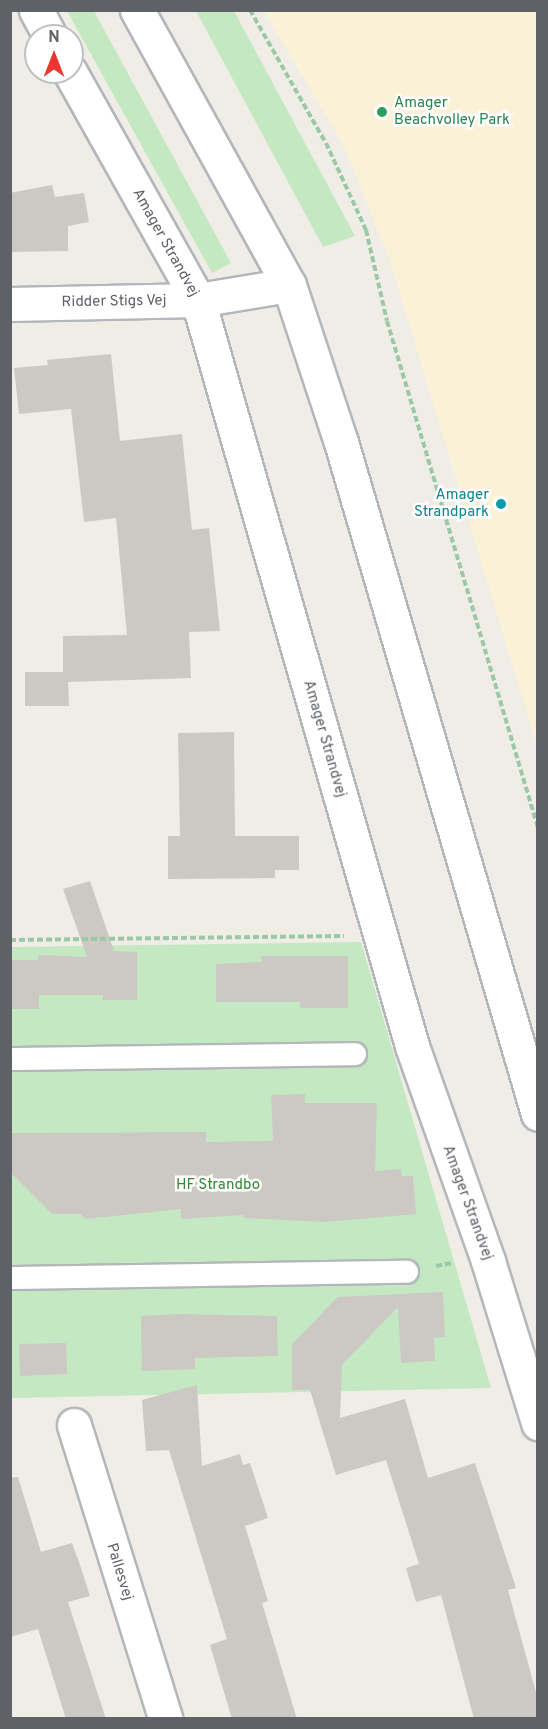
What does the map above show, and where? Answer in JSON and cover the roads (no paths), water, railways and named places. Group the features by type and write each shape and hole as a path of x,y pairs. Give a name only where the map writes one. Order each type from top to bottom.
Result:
{"street":[{"path":"36,10 44,24"},
{"path":"136,10 289,285 341,442 537,1114"},
{"name":"Amager Strandvej","path":"77,84 198,300 412,1046 488,1261 537,1423"},
{"name":"Ridder Stigs Vej","path":"10,304 198,300 289,285"},
{"name":"Pallesvej","path":"74,1425 165,1719"}],"lane":[{"path":"10,1059 355,1053"},
{"path":"10,1278 407,1272"}],"place":[{"name":"Amager Beachvolley Park","path":"382,112"},
{"name":"Amager Strandpark","path":"501,504"}],"park label":[{"name":"HF Strandbo","path":"218,1186"}]}
